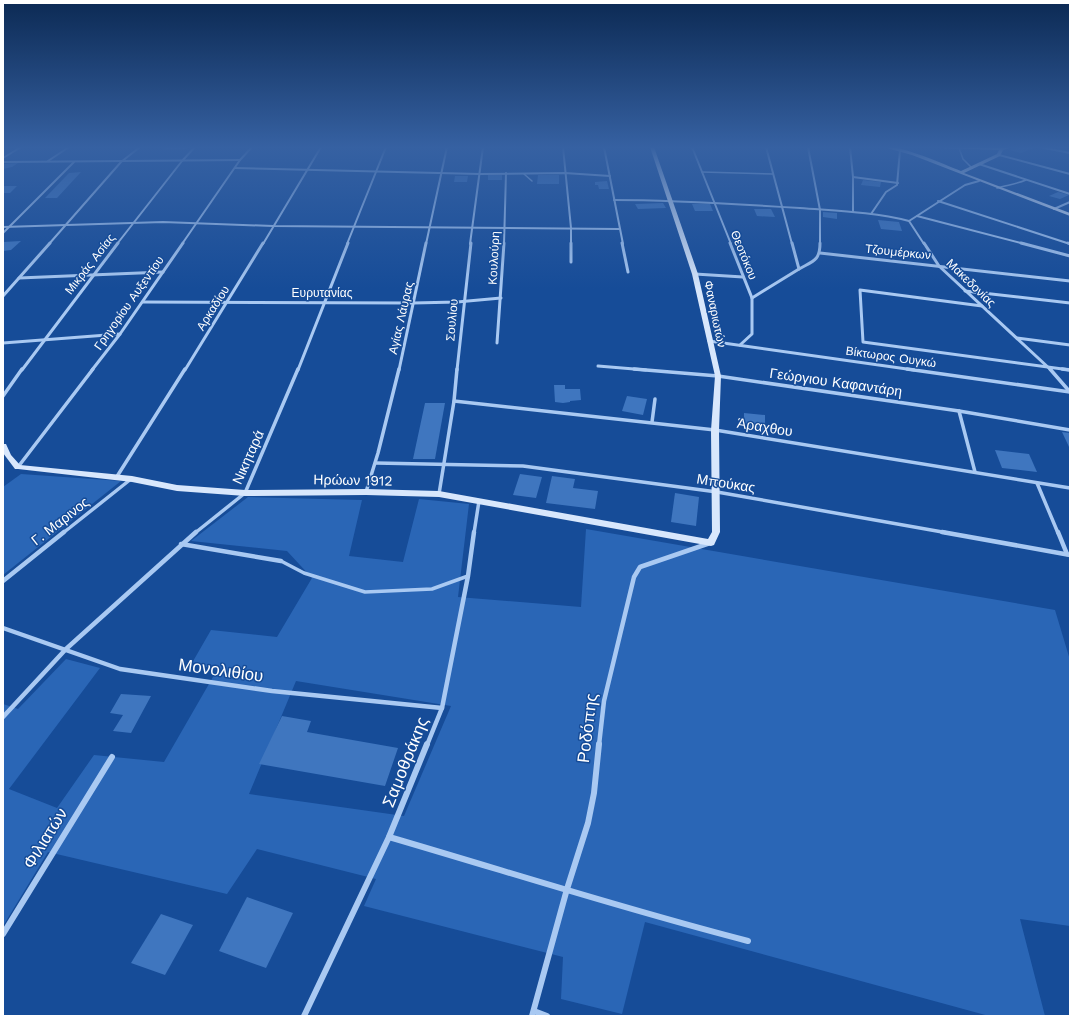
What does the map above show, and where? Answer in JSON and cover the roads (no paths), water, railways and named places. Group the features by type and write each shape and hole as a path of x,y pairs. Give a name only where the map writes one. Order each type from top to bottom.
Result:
{"street":[{"path":"3,233 41,195"},
{"path":"3,296 92,195"},
{"name":"Μικράς Ασίας","path":"3,396 42,340 92,274 156,195"},
{"name":"Γρηγορίου Αυξεντίου","path":"18,467 120,334 217,195"},
{"name":"Αρκαδίου","path":"116,478 228,302 292,195"},
{"name":"Νικηταρά","path":"3,716 66,649 181,544 245,493 292,384 367,195"},
{"name":"Αγίας Λάυρας","path":"366,492 376,463 414,304 436,195"},
{"name":"Σουλίου","path":"439,494 445,465 454,401 463,302 477,195"},
{"name":"Κουλούρη","path":"498,343 506,195"},
{"path":"568,195 571,228 571,262"},
{"path":"613,195 628,272"},
{"name":"Φαναριωτών","path":"668,195 695,274 718,376 716,430 717,492"},
{"name":"Θεοτόκου","path":"711,195 752,298 752,334 739,345"},
{"path":"779,195 798,269"},
{"path":"752,298 818,258 820,253 820,210 817,195"},
{"path":"853,195 853,212"},
{"path":"872,214 884,195"},
{"path":"614,200 714,202 853,212 909,221 949,195"},
{"path":"1015,195 1070,215"},
{"path":"938,201 1070,244"},
{"path":"1054,209 1070,202"},
{"path":"917,216 1068,256 1070,253"},
{"name":"Μακεδονίας","path":"909,221 939,266 1048,367 1070,392"},
{"path":"3,227 134,222 273,226 619,229"},
{"name":"Τζουμέρκων","path":"820,253 1070,281"},
{"path":"19,278 163,272"},
{"path":"695,274 743,277"},
{"path":"982,306 860,290 863,342 1070,370"},
{"path":"965,291 1070,303"},
{"name":"Ευρυτανίας","path":"143,302 325,302 414,304 463,302 501,298"},
{"path":"3,343 120,334"},
{"path":"1016,338 1070,345"},
{"name":"Βίκτωρος Ουγκώ","path":"709,341 1070,392"},
{"name":"Γεώργιου Καφαντάρη","path":"598,366 718,376 959,411 1070,430"},
{"path":"652,422 656,399"},
{"name":"Άραχθου","path":"454,401 716,430 1070,488"},
{"path":"959,411 975,472"},
{"path":"3,446 8,456 18,467"},
{"name":"Μπούκας","path":"376,463 523,466 717,492 1068,554"},
{"name":"Ηρώων 1912","path":"18,467 132,479 177,488 245,493 366,492 439,494 711,543"},
{"name":"Γ. Μαρινος","path":"3,580 132,479"},
{"path":"1037,483 1068,554"},
{"path":"711,543 716,532 717,492"},
{"name":"Σαμοθράκης","path":"304,1016 389,837 442,708 468,576 479,501"},
{"name":"Ροδόπης","path":"533,1014 566,889 588,823 594,793 604,701 634,577 640,567 711,543"},
{"path":"181,544 281,561"},
{"name":"Μονολιθίου","path":"3,628 120,669 272,691 442,708"},
{"name":"Φιλιατών","path":"3,934 112,757"},
{"path":"389,837 656,917 748,941"},
{"path":"533,1014 547,1016"}],"lane":[{"path":"281,561 304,573 365,592 432,589 468,576"}]}
